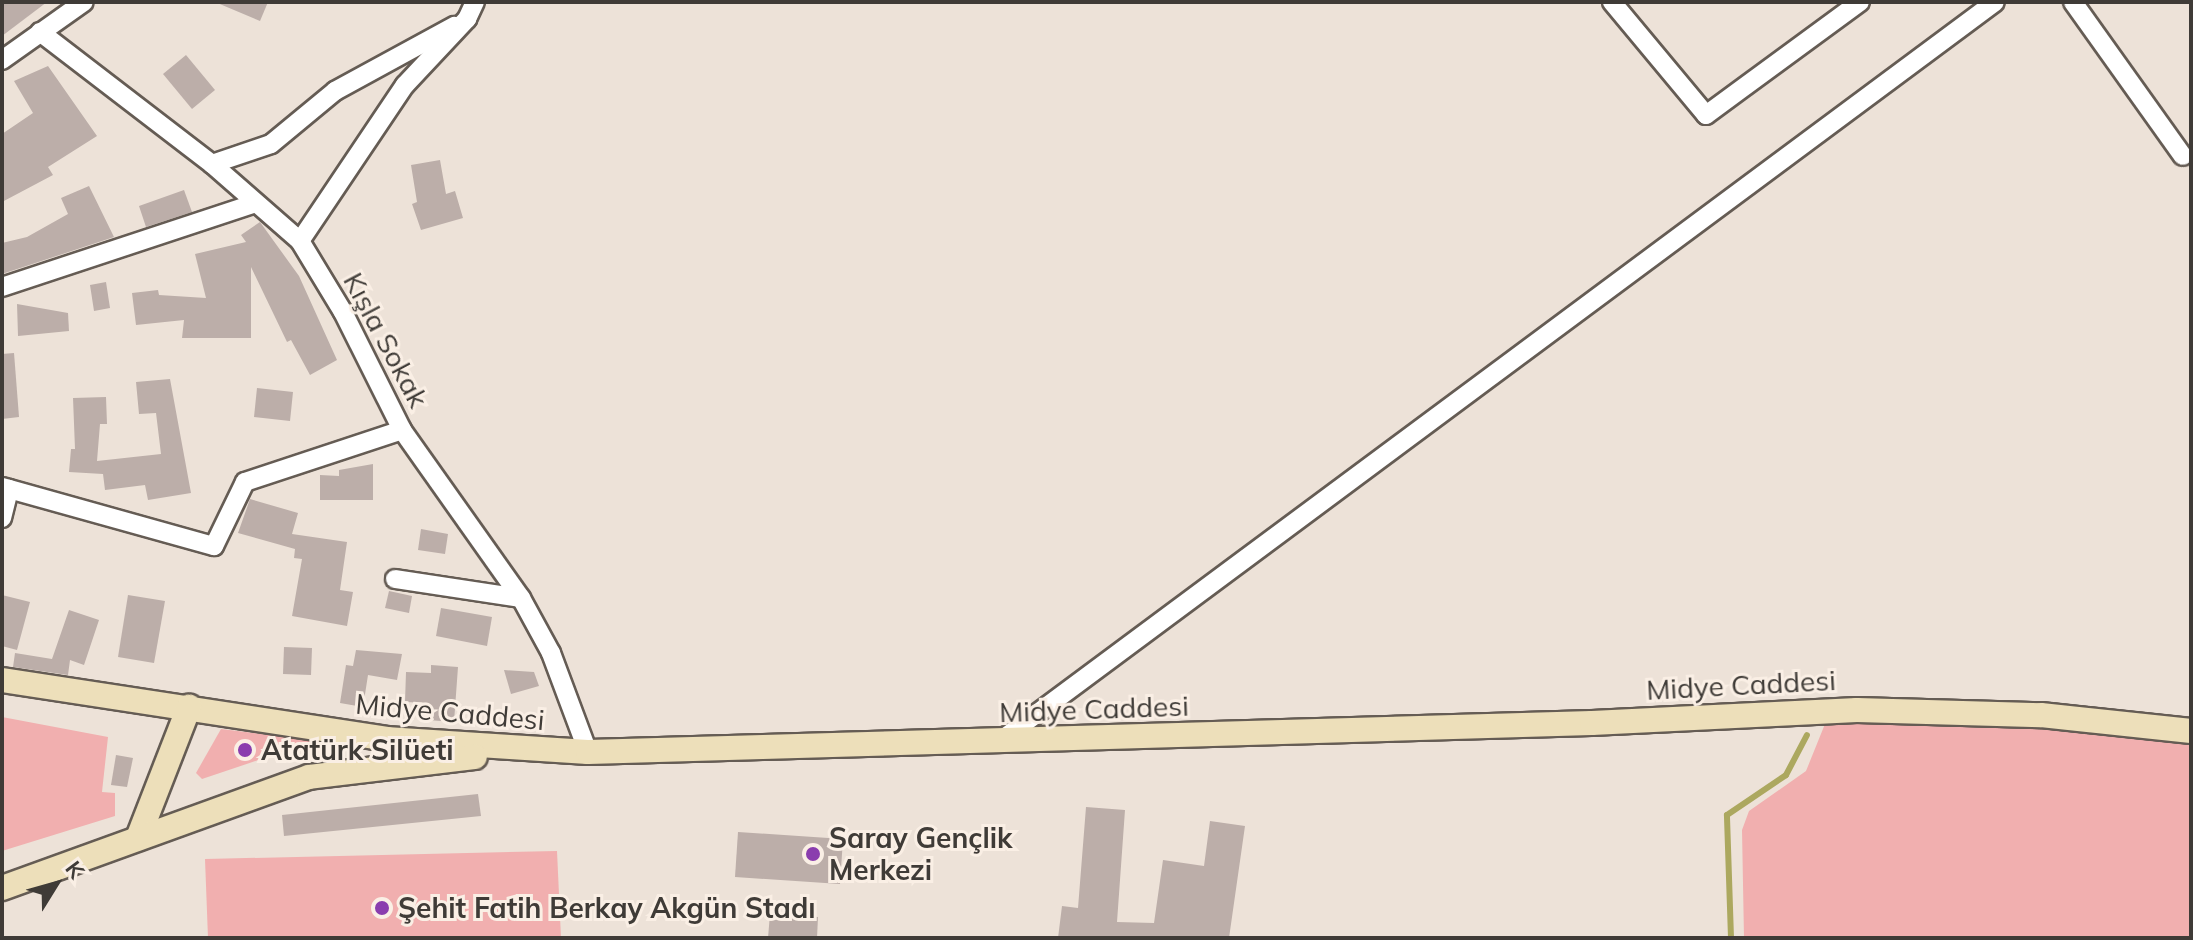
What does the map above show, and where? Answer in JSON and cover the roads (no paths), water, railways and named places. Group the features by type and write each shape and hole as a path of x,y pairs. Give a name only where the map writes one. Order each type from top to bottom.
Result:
{"main road":[{"name":"Midye Caddesi","path":"2,680 386,739 588,752 998,742 1868,710 2041,715 2191,731"},
{"path":"138,838 189,707"},
{"path":"2,888 309,777 531,750"}],"street":[{"path":"2,60 84,2"},
{"path":"1612,2 1706,115 1860,2"},
{"path":"998,742 1995,2"},
{"path":"2073,2 2183,156"},
{"path":"212,164 271,144 335,91 471,11"},
{"path":"300,241 405,85 471,11"},
{"name":"Kışla Sokak","path":"40,32 212,164 253,204 300,241 343,312 402,430 521,598 551,653 588,752"},
{"path":"2,287 253,204"},
{"path":"2,518 6,488 214,546 245,482 402,430"},
{"path":"395,579 521,598"}],"waterway":[{"path":"1731,938 1727,815 1786,775 1807,735"}],"place":[{"name":"Atatürk Silüeti","path":"245,750"},
{"name":"Saray Gençlik Merkezi","path":"813,854"},
{"name":"Şehit Fatih Berkay Akgün Stadı","path":"382,908"}]}
